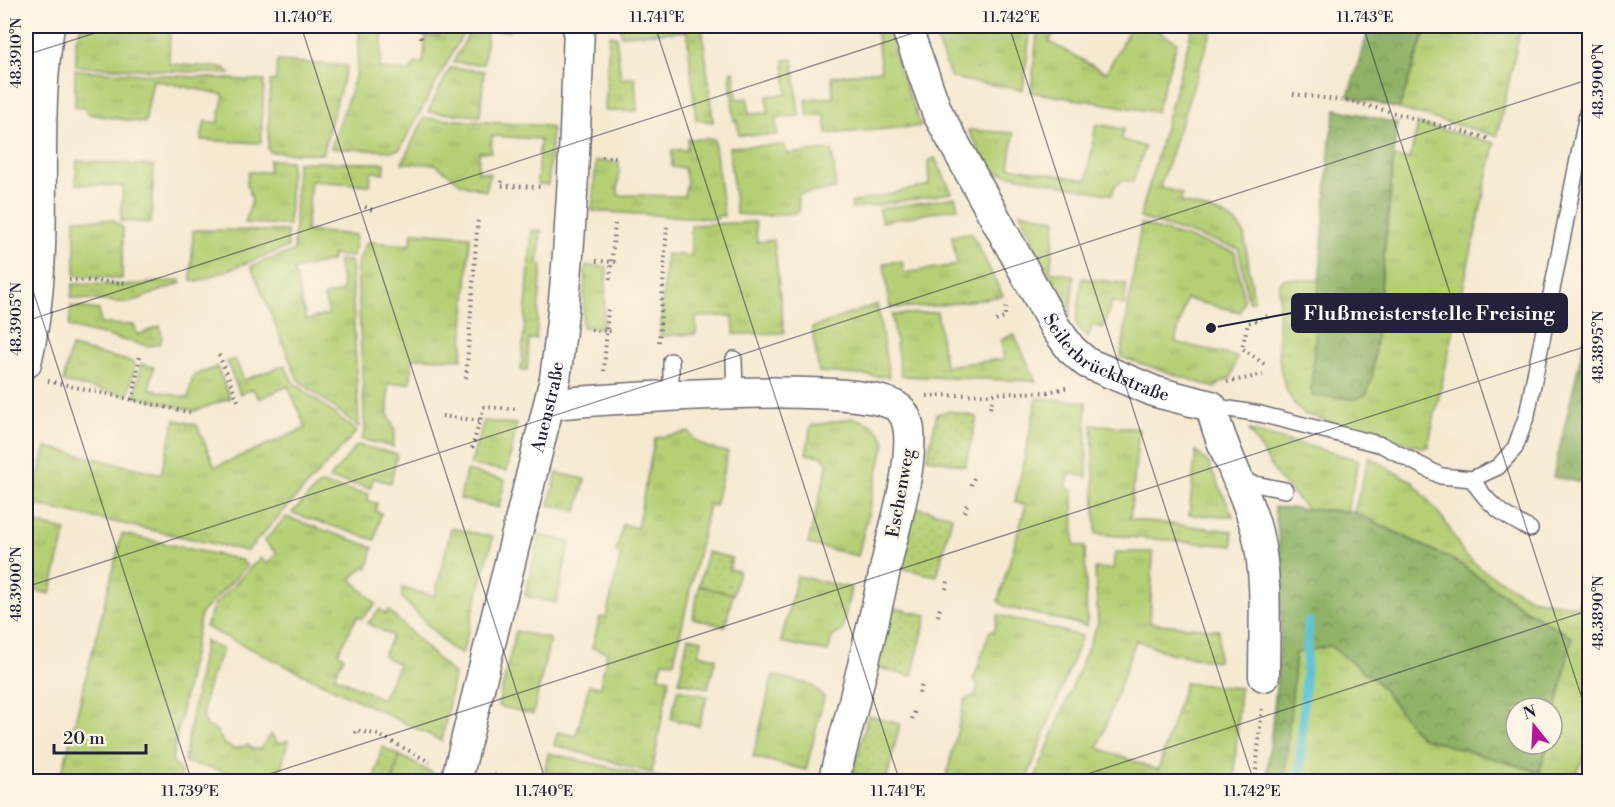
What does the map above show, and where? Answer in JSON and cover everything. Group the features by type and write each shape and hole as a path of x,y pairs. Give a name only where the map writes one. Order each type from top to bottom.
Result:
{"street":[{"path":"32,371 38,278 43,66 49,26"},
{"name":"Auenstraße","path":"456,777 549,408 562,328 572,188 579,26"},
{"name":"Seilerbrücklstraße","path":"906,26 937,112 954,146 1055,327 1071,349 1087,363 1156,392 1211,406"},
{"path":"549,408 671,397 735,395 850,394 880,399 892,404"},
{"name":"Eschenweg","path":"833,782 859,688 907,471 909,425 900,410 892,404"},
{"path":"1211,406 1216,428 1240,481 1254,523 1263,563 1264,676"}],"lane":[{"path":"1211,406 1260,414 1382,444 1441,476 1472,480 1498,467 1515,448 1527,416 1590,99"},
{"path":"734,359 735,395"},
{"path":"671,361 671,397"},
{"path":"1472,480 1484,499 1502,515 1530,529"},
{"path":"1240,481 1285,490"}],"path":[{"path":"421,26 421,38"},
{"path":"1293,94 1354,102 1490,139"},
{"path":"502,181 501,186 572,188"},
{"path":"365,207 375,211"},
{"path":"466,378 472,333 478,217"},
{"path":"610,279 615,224"},
{"path":"659,344 667,226"},
{"path":"38,278 129,283"},
{"path":"996,321 1004,318 1007,305"},
{"path":"608,307 603,370 608,375"},
{"path":"1264,364 1242,348 1248,323 1269,316"},
{"path":"133,400 140,354"},
{"path":"219,355 239,403"},
{"path":"892,404 932,395 1048,392 1066,389 1078,381 1087,363"},
{"path":"32,371 133,400 192,413"},
{"path":"990,408 992,401"},
{"path":"472,448 484,407 549,408"},
{"path":"442,416 481,421"},
{"path":"971,485 974,478"},
{"path":"964,512 967,503"},
{"path":"946,589 948,581"},
{"path":"938,616 940,608"},
{"path":"1255,782 1264,676"},
{"path":"920,693 922,685"},
{"path":"912,719 915,711"},
{"path":"355,733 356,730 379,735 456,777 579,782"},
{"path":"1581,782 1590,761"}],"green space":[{"path":"81,26 170,26 169,64 225,68 230,74 76,66 76,40"},
{"path":"360,26 383,26 380,69 410,71 416,63 423,63 426,36 439,36 440,26 467,26 400,149 392,151 331,148 357,72"},
{"path":"473,26 510,26 510,31 487,30 484,64 453,63"},
{"path":"620,26 702,26 713,122 696,120 687,31 621,35"},
{"path":"876,26 889,26 896,60 921,126 827,134 825,115 808,117 806,99 833,97 832,77 881,70"},
{"path":"931,26 1031,26 1023,90 951,78"},
{"path":"1038,26 1058,26 1049,42 1106,73 1131,26 1150,26 1177,42 1156,112 1031,92"},
{"path":"1193,26 1213,26 1160,187 1182,194 1181,202 1217,212 1239,227 1244,234 1254,301 1248,301 1239,249 1140,218"},
{"path":"1370,26 1427,26 1399,109 1348,96"},
{"path":"1427,26 1521,26 1497,136 1399,109"},
{"path":"609,35 616,36 621,79 635,77 637,111 605,111"},
{"path":"793,59 799,116 776,118 777,135 739,135 737,121 734,121 730,72 734,71 737,99 748,98 749,114 768,113 767,96 787,94 784,60"},
{"path":"277,61 347,66 322,154 270,152 268,148 270,81 276,80"},
{"path":"450,68 484,71 480,116 428,112"},
{"path":"75,70 264,81 261,143 201,140 205,121 218,123 224,95 153,80 145,123 89,114 84,108 75,107"},
{"path":"1336,109 1397,123 1372,377 1367,394 1356,399 1313,396 1311,391 1330,139"},
{"path":"424,118 549,126 552,130 548,185 537,184 540,139 492,136 491,152 479,152 478,172 490,173 486,191 462,184 435,164 402,163"},
{"path":"1096,124 1124,129 1121,139 1145,147 1133,182 1123,180 1114,187 1112,195 991,171 968,130 1014,133 1009,167 1087,180"},
{"path":"1418,124 1495,143 1428,446 1424,448 1304,414 1293,402 1285,387 1278,336 1279,284 1284,279 1319,280 1366,394 1372,377 1394,157 1410,159"},
{"path":"688,139 714,139 724,216 718,216 717,219 592,211 596,161 619,162 618,195 684,196 687,182 684,168 672,167 672,150 687,150"},
{"path":"784,145 787,154 832,150 836,189 798,194 799,212 768,216 736,214 729,147"},
{"path":"935,158 952,193 852,209 851,203 929,185 928,161"},
{"path":"269,160 291,161 289,225 245,223 252,200 247,185 248,172 269,172"},
{"path":"77,161 154,166 151,223 121,221 123,186 76,184"},
{"path":"297,162 385,163 384,173 371,172 370,185 311,181 306,231 356,235 353,257 333,255 331,261 294,270 306,320 329,314 324,296 341,292 343,287 338,260 351,261 359,427 298,380 251,266 294,251"},
{"path":"955,197 958,208 882,222 879,209"},
{"path":"1020,212 1056,219 1050,271 1074,276 1070,317 1049,278"},
{"path":"75,219 113,220 123,228 122,279 75,275"},
{"path":"755,222 757,242 774,240 784,333 734,334 733,316 696,317 696,334 660,336 666,254 691,256 691,225"},
{"path":"1141,224 1235,252 1244,300 1240,312 1186,299 1175,342 1237,357 1231,378 1215,388 1121,357"},
{"path":"532,230 541,231 538,265 542,265 536,339 529,339 527,370 521,370"},
{"path":"193,231 287,231 288,247 197,282 191,280"},
{"path":"412,232 470,236 462,359 413,358 410,383 388,384 388,414 395,431 393,447 361,439 365,433 357,264 367,242 411,245"},
{"path":"971,232 1003,296 935,306 890,308 884,263 902,261 904,273 957,265 952,236"},
{"path":"586,266 607,267 603,328 582,327"},
{"path":"1082,278 1126,284 1125,305 1111,302 1104,328 1092,325 1088,338 1076,324"},
{"path":"180,280 181,283 129,303 71,298 73,284 133,285"},
{"path":"877,304 889,377 819,372 812,328"},
{"path":"71,306 99,310 101,324 134,325 138,335 160,326 162,338 159,344 148,346 69,327"},
{"path":"937,312 945,366 1004,359 1001,340 1014,334 1036,381 901,376 892,315"},
{"path":"1589,320 1589,484 1553,477"},
{"path":"71,347 133,362 135,365 129,392 125,395 63,382"},
{"path":"235,359 244,380 285,365 293,382 357,431 247,551 31,504 46,447 161,474 175,420 197,425 215,467 306,428 288,386 259,399 253,389 240,394 227,362"},
{"path":"141,364 154,367 149,389 188,398 193,376 217,367 230,398 195,411 135,397"},
{"path":"1037,398 1086,402 1087,477 1070,473 1066,488 1073,490 1074,545 1085,547 1087,626 1006,607 998,601 1026,505 1015,502"},
{"path":"949,411 977,417 965,466 927,458 937,414"},
{"path":"853,418 864,421 877,429 885,443 858,556 808,544 828,463 822,456 806,454 811,426"},
{"path":"484,421 517,424 507,471 470,465"},
{"path":"1092,424 1139,429 1130,519 1232,531 1233,546 1096,534"},
{"path":"1249,430 1359,460 1347,511 1307,509 1279,479"},
{"path":"689,432 696,441 716,450 728,452 715,506 709,505 674,662 663,661 659,676 669,679 652,773 554,745 558,732 576,736 589,685 600,687 607,652 592,648 600,617 606,618 621,554 616,552 623,524 637,528 655,438"},
{"path":"357,445 397,454 391,483 373,478 371,488 329,479"},
{"path":"1196,451 1209,464 1233,516 1189,515"},
{"path":"1369,457 1413,482 1444,520 1464,554 1484,571 1530,598 1578,607 1589,549 1589,742 1574,781 1284,782 1296,653 1330,646 1376,681 1420,737 1540,772 1545,756 1564,756 1564,696 1559,696 1572,637 1524,609 1457,562 1354,512"},
{"path":"466,471 505,480 499,508 460,499"},
{"path":"557,473 585,479 577,511 549,505"},
{"path":"320,484 369,494 368,501 377,503 375,511 381,513 375,540 292,513"},
{"path":"915,507 952,516 937,576 901,568"},
{"path":"1274,507 1354,512 1457,562 1524,609 1572,637 1559,696 1504,696 1504,756 1544,756 1539,772 1420,737 1376,681 1330,646 1296,653 1284,781 1266,782 1280,644 1279,540"},
{"path":"286,517 373,547 368,568 365,566 351,579 376,604 362,618 357,617 338,653 344,657 334,676 382,699 399,664 383,656 392,636 368,623 380,609 386,615 388,610 454,675 442,741 205,627 214,605 260,558 267,564 277,553 264,541"},
{"path":"26,521 66,530 50,594 26,588"},
{"path":"451,528 493,537 462,654 451,649 402,598 402,588 435,596"},
{"path":"122,534 241,560 247,566 201,613 172,760 181,773 180,781 60,781"},
{"path":"540,535 570,542 556,603 525,596"},
{"path":"707,552 732,558 729,569 739,571 733,594 699,586"},
{"path":"1115,552 1153,552 1150,623 1219,630 1218,661 1169,653 1136,640 1098,748 1158,770 1185,683 1240,688 1234,781 1034,781 1098,623 1095,568 1113,569"},
{"path":"797,576 851,588 842,631 832,637 828,652 781,642"},
{"path":"699,586 733,594 725,627 693,618"},
{"path":"889,607 927,615 912,676 875,667"},
{"path":"998,615 1082,636 1026,781 945,781 965,700 975,695 978,685 973,681 990,631 994,632"},
{"path":"516,631 550,639 533,714 498,706"},
{"path":"688,637 702,640 699,654 716,658 708,688 679,682"},
{"path":"205,641 223,650 205,696 205,725 216,730 224,744 234,749 248,745 253,749 260,749 271,734 278,743 288,741 279,777 294,781 263,781 184,762"},
{"path":"773,675 811,685 824,697 806,770 753,757"},
{"path":"678,689 707,696 699,726 671,719"},
{"path":"868,716 900,724 886,781 853,773"},
{"path":"382,747 399,755 393,781 374,781"},
{"path":"548,753 644,775 687,781 610,781 545,771"},
{"path":"399,755 438,776 437,781 393,782"}],"waterway":[{"path":"1299,782 1309,621"}],"place":[{"name":"Flußmeisterstelle Freising","path":"1211,328"}]}
